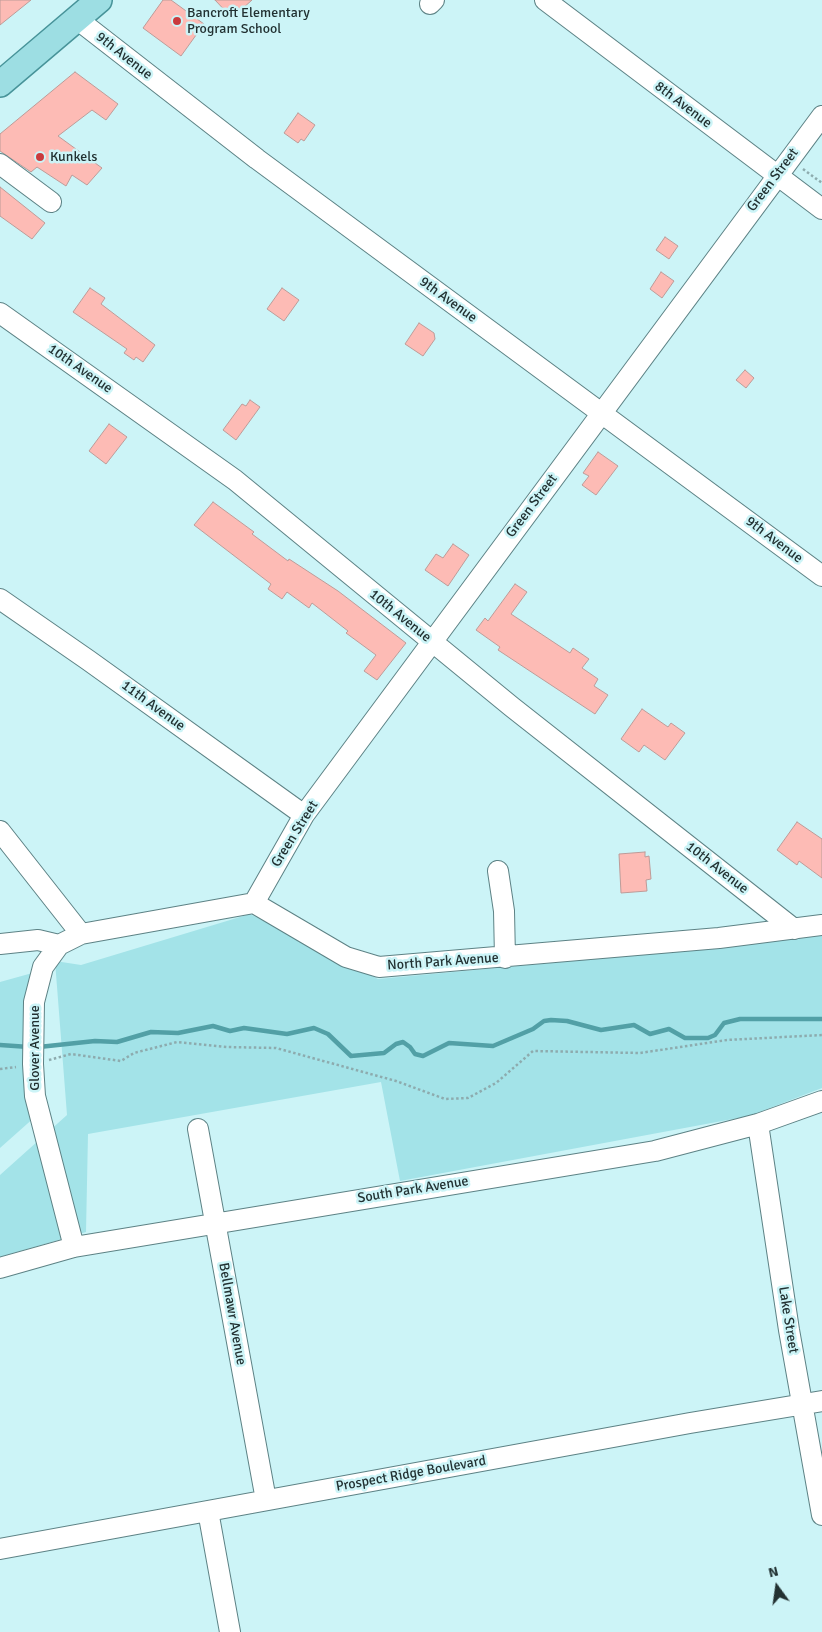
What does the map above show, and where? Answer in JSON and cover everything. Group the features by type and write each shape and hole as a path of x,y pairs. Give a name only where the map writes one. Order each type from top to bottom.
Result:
{"main road":[{"path":"0,84 99,0"}],"street":[{"name":"8th Avenue","path":"545,0 822,209"},
{"name":"9th Avenue","path":"77,19 257,159 822,576"},
{"name":"Green Street","path":"254,903 304,815 822,116"},
{"path":"0,164 51,202"},
{"name":"10th Avenue","path":"0,313 235,480 512,707 794,929"},
{"name":"11th Avenue","path":"0,599 304,815"},
{"path":"0,831 81,934 254,903"},
{"path":"498,871 504,911 505,958"},
{"name":"North Park Avenue","path":"254,903 346,957 378,967 505,958 720,938 822,925"},
{"name":"Glover Avenue","path":"74,1247 35,1096 33,1053 34,1002 43,967 59,945 81,934"},
{"path":"0,944 38,940 59,945"},
{"name":"South Park Avenue","path":"0,1268 74,1247 216,1225 357,1199 654,1152 758,1124 822,1101"},
{"name":"Lake Street","path":"758,1124 812,1402 822,1515"},
{"name":"Bellmawr Avenue","path":"198,1129 266,1500"},
{"name":"Prospect Ridge Boulevard","path":"0,1549 812,1402"},
{"path":"208,1511 230,1632"}],"path":[{"path":"796,164 822,183"},
{"path":"0,1069 33,1053 71,1054 121,1061 134,1053 176,1042 227,1048 276,1048 396,1080 445,1099 468,1098 496,1082 533,1051 640,1053 727,1040 822,1035"}],"shaded area":[{"path":"250,914 378,979 712,948 822,935 822,1088 749,1116 400,1181 381,1082 88,1134 86,1232 0,1257 0,1175 67,1115 55,961 81,965"},
{"path":"36,972 45,1089 36,1116 0,1148 0,982"}],"building":[{"path":"0,0 31,0 0,25"},
{"path":"163,0 171,0 204,24 181,56 143,28"},
{"path":"215,0 252,0 232,18"},
{"path":"75,72 118,104 106,120 92,110 58,136 102,168 87,185 72,175 66,186 37,167 31,172 0,151 0,134"},
{"path":"298,113 315,125 304,141 301,139 298,143 284,133"},
{"path":"0,187 45,223 32,239 0,216"},
{"path":"665,237 678,246 669,259 656,250"},
{"path":"661,272 674,281 662,298 650,289"},
{"path":"90,288 105,298 101,304 155,345 143,362 136,357 134,360 124,353 127,349 73,312"},
{"path":"282,288 299,300 284,321 267,309"},
{"path":"419,323 434,333 435,339 423,356 405,344"},
{"path":"745,370 754,378 746,388 736,380"},
{"path":"250,400 260,407 236,440 223,430 242,404 246,406"},
{"path":"109,424 127,437 106,464 89,451"},
{"path":"598,452 618,466 596,495 582,485 589,476 583,473"},
{"path":"213,502 254,532 252,534 288,561 289,559 338,591 406,643 377,680 364,671 376,655 346,633 348,631 312,603 309,608 287,592 282,599 268,589 271,584 194,525"},
{"path":"453,544 469,555 448,586 425,570 436,554 443,558"},
{"path":"515,584 527,592 511,614 570,653 573,648 589,659 582,668 598,679 594,686 608,695 595,714 498,650 500,647 476,630 485,618 488,621"},
{"path":"642,709 668,727 671,723 685,733 665,760 644,745 639,752 621,739"},
{"path":"797,822 822,839 822,878 799,861 797,865 777,850"},
{"path":"645,852 645,857 649,856 651,879 646,880 647,891 621,893 619,854"}],"waterway":[{"path":"39,1047 95,1041 117,1042 151,1032 178,1033 213,1026 230,1031 244,1028 287,1034 314,1028 328,1034 351,1056 384,1053 396,1044 403,1042 415,1054 423,1056 449,1043 493,1046 533,1029 544,1021 551,1020 567,1021 601,1030 634,1025 650,1034 669,1029 685,1038 708,1038 715,1035 724,1023 740,1019 822,1019"},
{"path":"0,1045 29,1047"}],"place":[{"name":"Bancroft Elementary Program School","path":"177,21"},
{"name":"Kunkels","path":"40,157"}]}
